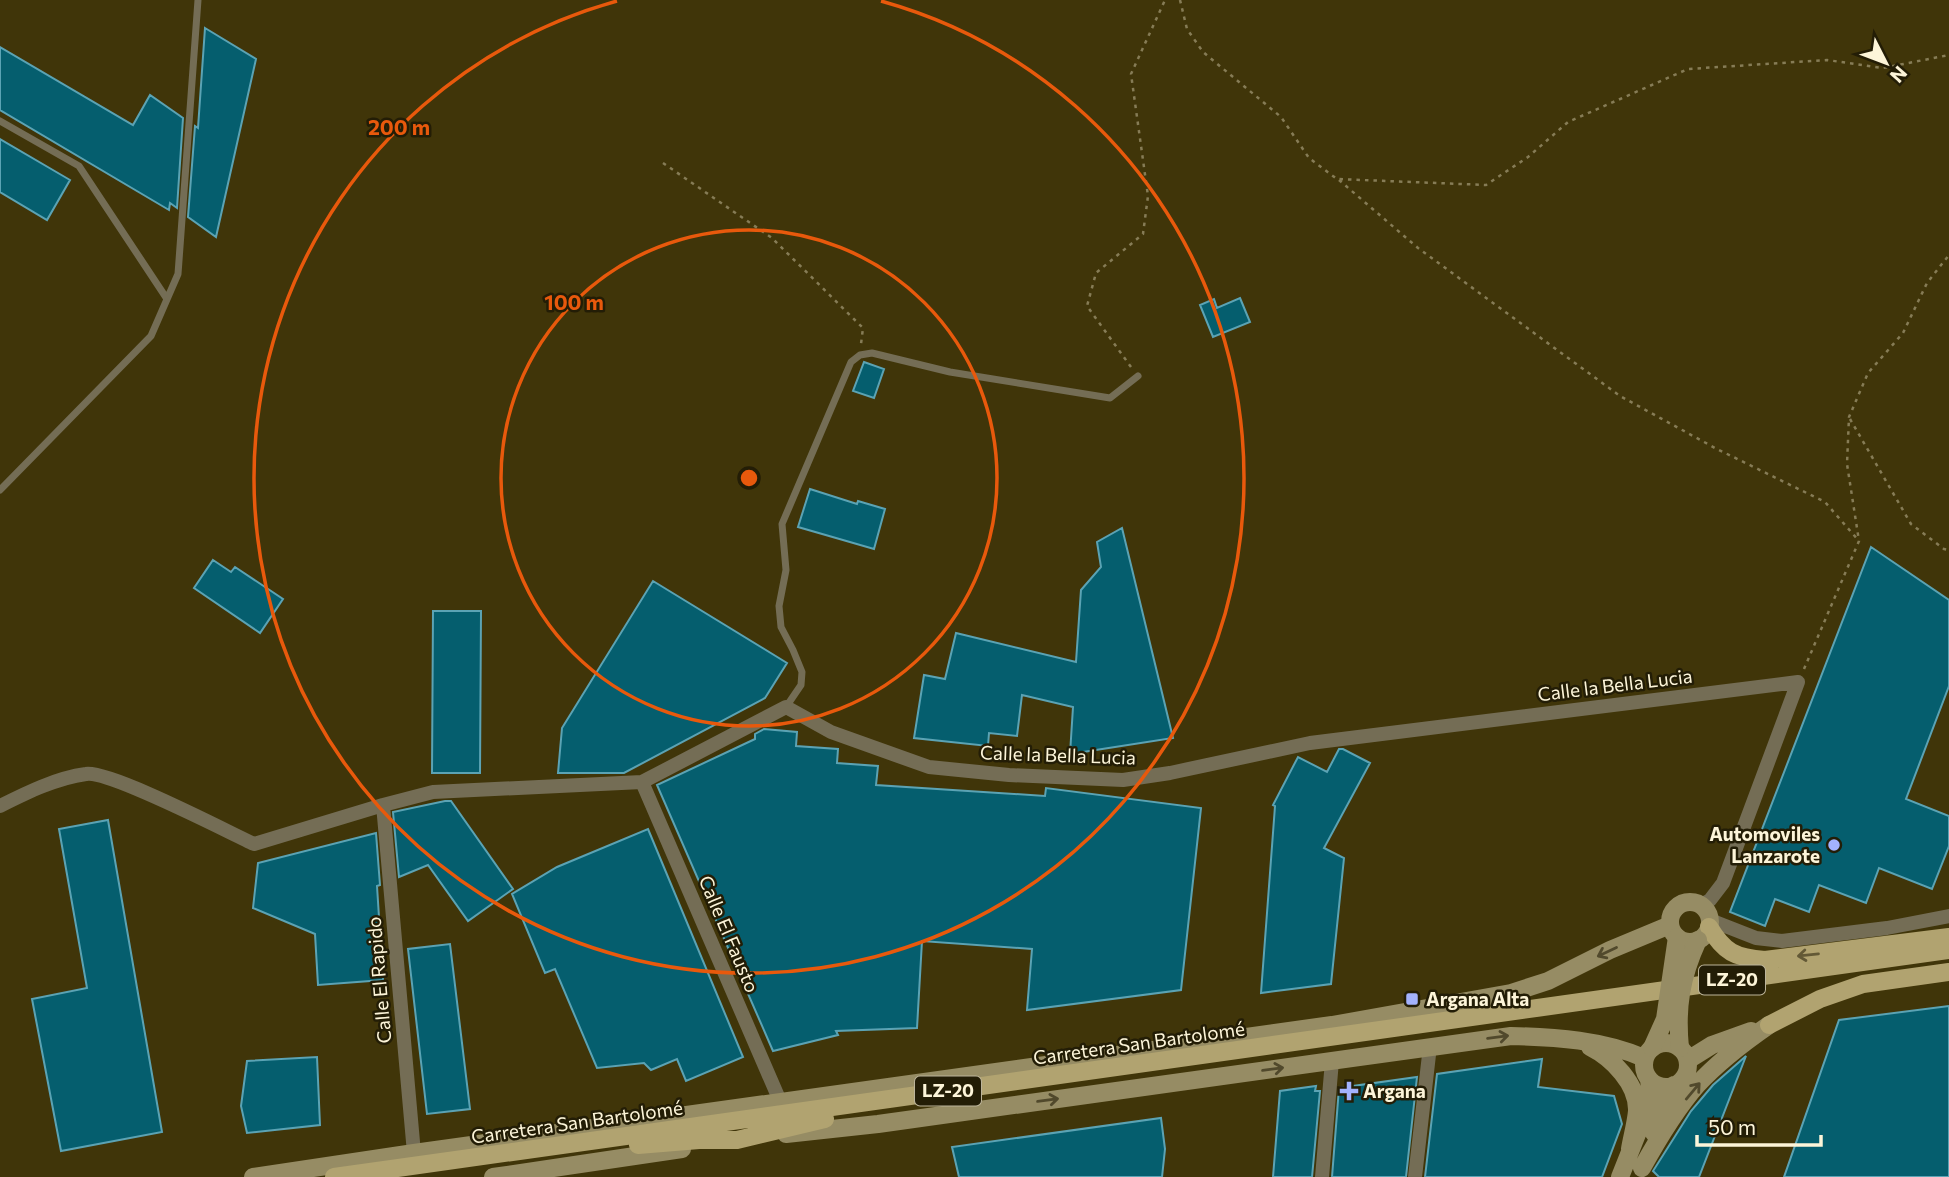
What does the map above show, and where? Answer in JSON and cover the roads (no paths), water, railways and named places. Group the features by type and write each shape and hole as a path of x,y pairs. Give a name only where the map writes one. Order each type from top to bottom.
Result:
{"main road":[{"path":"1705,923 1727,950 1744,958 1765,960 1949,937"},
{"name":"Carretera San Bartolomé","path":"334,1177 1949,950"},
{"name":"Carretera San Bartolomé","path":"400,1177 1949,959"},
{"path":"1769,1025 1820,999 1863,984 1949,972"},
{"path":"610,1148 699,1140 737,1140 842,1115"}],"street":[{"name":"Calle la Bella Lucia","path":"786,707 831,732 929,767 1009,775 1123,780 1170,773 1310,743 1798,682 1723,883 1710,900 1705,923"},
{"path":"0,806 36,788 88,773 118,781 254,844 383,804 433,792 642,782 786,707"},
{"name":"Calle El Fausto","path":"642,782 780,1101"},
{"name":"Calle El Rapido","path":"383,804 414,1153"},
{"path":"1620,1177 1651,1094 1644,1070 1648,1053 1665,1019 1673,931 1672,912 1682,903 1695,902 1705,923 1756,938 1782,941 1887,928 1949,916"},
{"path":"1673,931 1691,942 1705,923"},
{"path":"1640,1172 1666,1099 1685,1075 1678,1022 1680,996 1690,957 1705,923"},
{"name":"Carretera San Bartolomé","path":"253,1177 1332,1025 1511,993 1548,981 1610,950 1673,931"},
{"path":"1684,1054 1769,1025"},
{"path":"1640,1172 1667,1125 1697,1085 1727,1056 1769,1025"},
{"path":"493,1177 737,1140 891,1122 1511,1036 1557,1038 1648,1053"},
{"path":"1580,1041 1616,1065 1629,1081 1637,1108 1630,1149"},
{"path":"1648,1053 1658,1044 1666,1042 1674,1044 1684,1054"},
{"path":"1415,1177 1430,1046"},
{"path":"1322,1177 1332,1061"},
{"path":"1649,1080 1661,1087 1674,1086"}],"lane":[{"path":"0,490 151,336 178,274 198,0"},
{"path":"0,121 79,166 167,299"},
{"path":"786,707 801,685 802,672 781,627 779,606 786,570 782,524 851,362 860,355 872,353 950,372 1111,398 1138,376"}],"place":[{"name":"Automoviles Lanzarote","path":"1834,845"},
{"name":"Argana Alta","path":"1412,999"},
{"name":"Argana","path":"1349,1091"}]}
